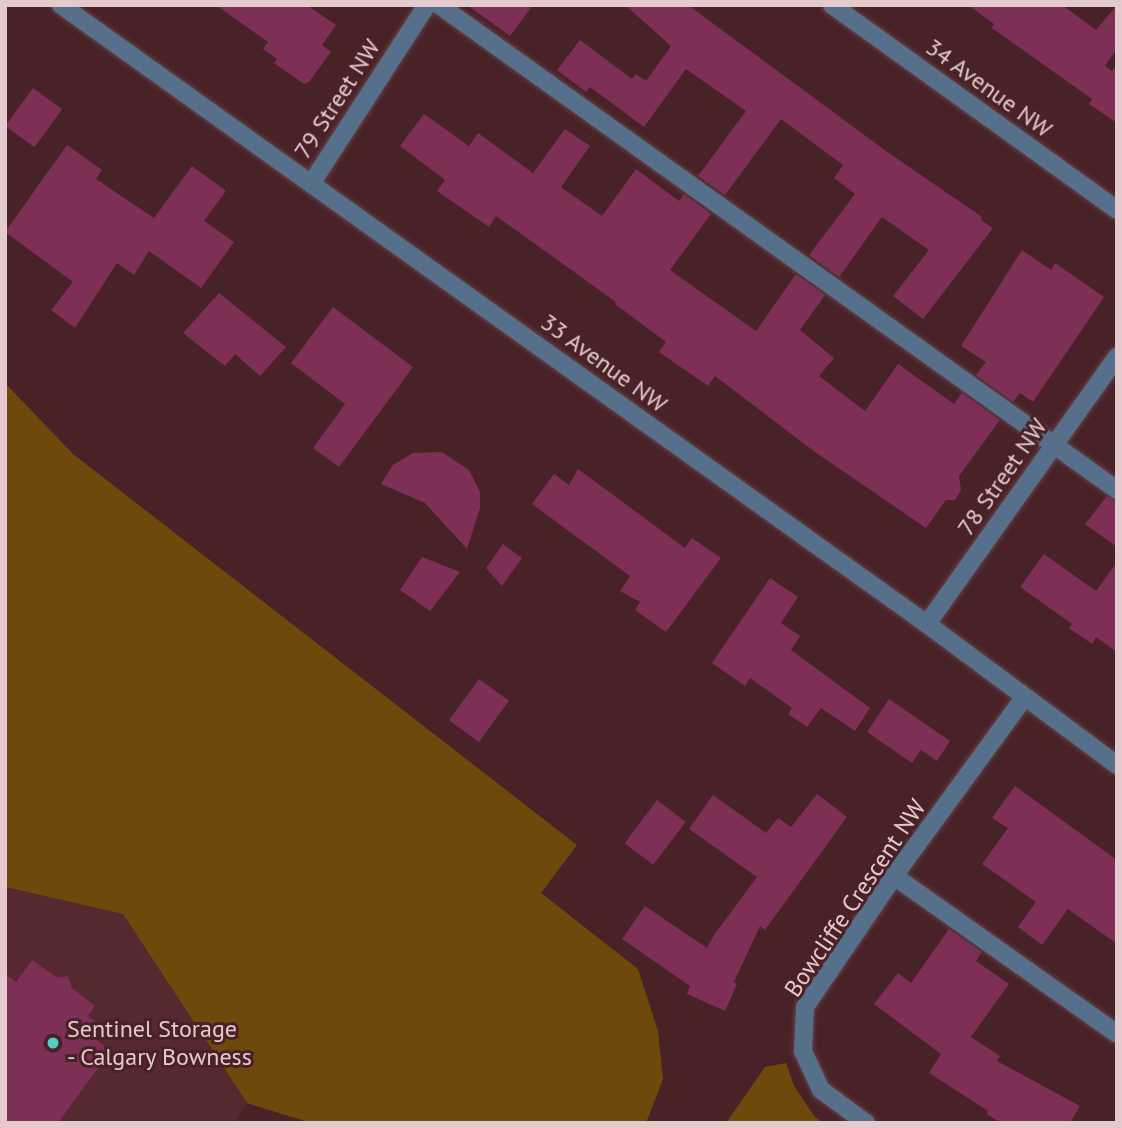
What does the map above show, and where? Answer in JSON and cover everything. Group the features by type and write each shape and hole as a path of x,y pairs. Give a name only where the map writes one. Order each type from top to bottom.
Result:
{"street":[{"name":"33 Avenue NW","path":"61,5 927,624 1117,765"},
{"name":"79 Street NW","path":"311,184 427,5"},
{"path":"439,5 1117,490"},
{"name":"34 Avenue NW","path":"832,5 1117,210"},
{"name":"78 Street NW","path":"927,624 1117,357"},
{"name":"Bowcliffe Crescent NW","path":"866,1123 821,1090 803,1051 805,1007 894,876 1024,698"},
{"path":"894,876 1117,1034"}],"shaded area":[{"path":"5,383 73,454 577,845 541,893 638,969 658,1031 663,1079 646,1123 311,1123 247,1103 123,914 5,887"},
{"path":"5,887 123,914 247,1103 234,1123 5,1123"},
{"path":"786,1063 794,1086 814,1116 823,1123 726,1123 765,1067"}],"building":[{"path":"216,5 307,5 336,25 322,45 331,52 309,82 304,84 274,63 277,59 263,49 268,42"},
{"path":"467,5 533,5 510,36"},
{"path":"625,5 688,5 886,151 982,217 981,220 993,228 923,319 893,296 929,250 882,217 839,277 809,255 855,194 834,178 843,165 781,119 725,195 698,176 746,111 686,69 644,127 590,87 586,92 557,70 580,40 632,79 636,74 646,81 671,46"},
{"path":"968,5 1062,5 1096,30 1117,5 1117,49 1105,66 1112,71 1117,64 1117,123 1089,104 1092,99 992,28 994,24"},
{"path":"33,88 62,109 34,147 5,126"},
{"path":"424,114 469,146 478,133 533,173 565,129 590,146 561,187 602,216 636,169 679,201 684,194 711,214 670,270 756,331 796,274 825,295 800,330 834,358 819,376 865,411 898,364 954,404 962,393 1000,420 959,476 961,490 955,500 946,500 926,528 815,452 715,376 708,386 659,352 666,342 615,304 616,302 496,216 489,227 437,191 445,180 400,146"},
{"path":"67,145 102,170 96,179 154,218 192,166 226,191 204,221 234,242 201,288 149,251 134,275 117,263 75,328 51,310 73,282 5,232"},
{"path":"1022,250 1051,270 1055,263 1104,297 1033,402 1020,393 1013,402 976,375 986,362 961,346"},
{"path":"219,293 286,347 260,376 235,354 225,366 183,333"},
{"path":"333,307 413,367 339,467 313,448 345,404 291,363"},
{"path":"442,452 469,470 480,492 480,508 467,549 425,503 381,484 393,465 413,453"},
{"path":"578,469 685,548 692,538 721,558 666,632 635,610 640,602 620,591 630,576 532,504 554,474 569,485"},
{"path":"1107,496 1117,501 1117,547 1085,524"},
{"path":"503,544 522,558 502,586 486,568"},
{"path":"1044,554 1096,591 1117,562 1117,652 1096,637 1092,644 1069,628 1072,624 1020,587"},
{"path":"422,557 460,572 430,611 400,590"},
{"path":"770,578 798,597 781,623 800,636 791,650 870,708 855,731 821,708 807,727 788,714 792,708 750,678 745,686 712,663"},
{"path":"479,679 509,701 479,742 449,720"},
{"path":"889,699 950,741 937,761 921,750 912,763 867,732"},
{"path":"1015,786 1117,860 1117,944 1068,909 1042,945 1018,927 1036,902 982,864 1008,828 992,818"},
{"path":"817,794 847,817 765,930 760,926 734,982 737,984 725,1011 687,994 690,986 622,939 645,906 707,948 757,877 689,829 713,795 766,833 778,818 791,827"},
{"path":"657,800 686,822 653,865 625,843"},
{"path":"949,929 982,952 976,961 1009,984 971,1037 1000,1056 997,1061 1080,1106 1070,1123 1001,1123 987,1114 988,1111 929,1073 941,1054 874,1004 898,973 911,983"},
{"name":"Sentinel Storage - Calgary Bowness","path":"32,960 58,978 68,976 71,987 95,1006 88,1016 99,1025 91,1036 111,1050 58,1123 5,1123 5,974 16,982"}],"place":[{"name":"Sentinel Storage - Calgary Bowness","path":"53,1043"}]}
